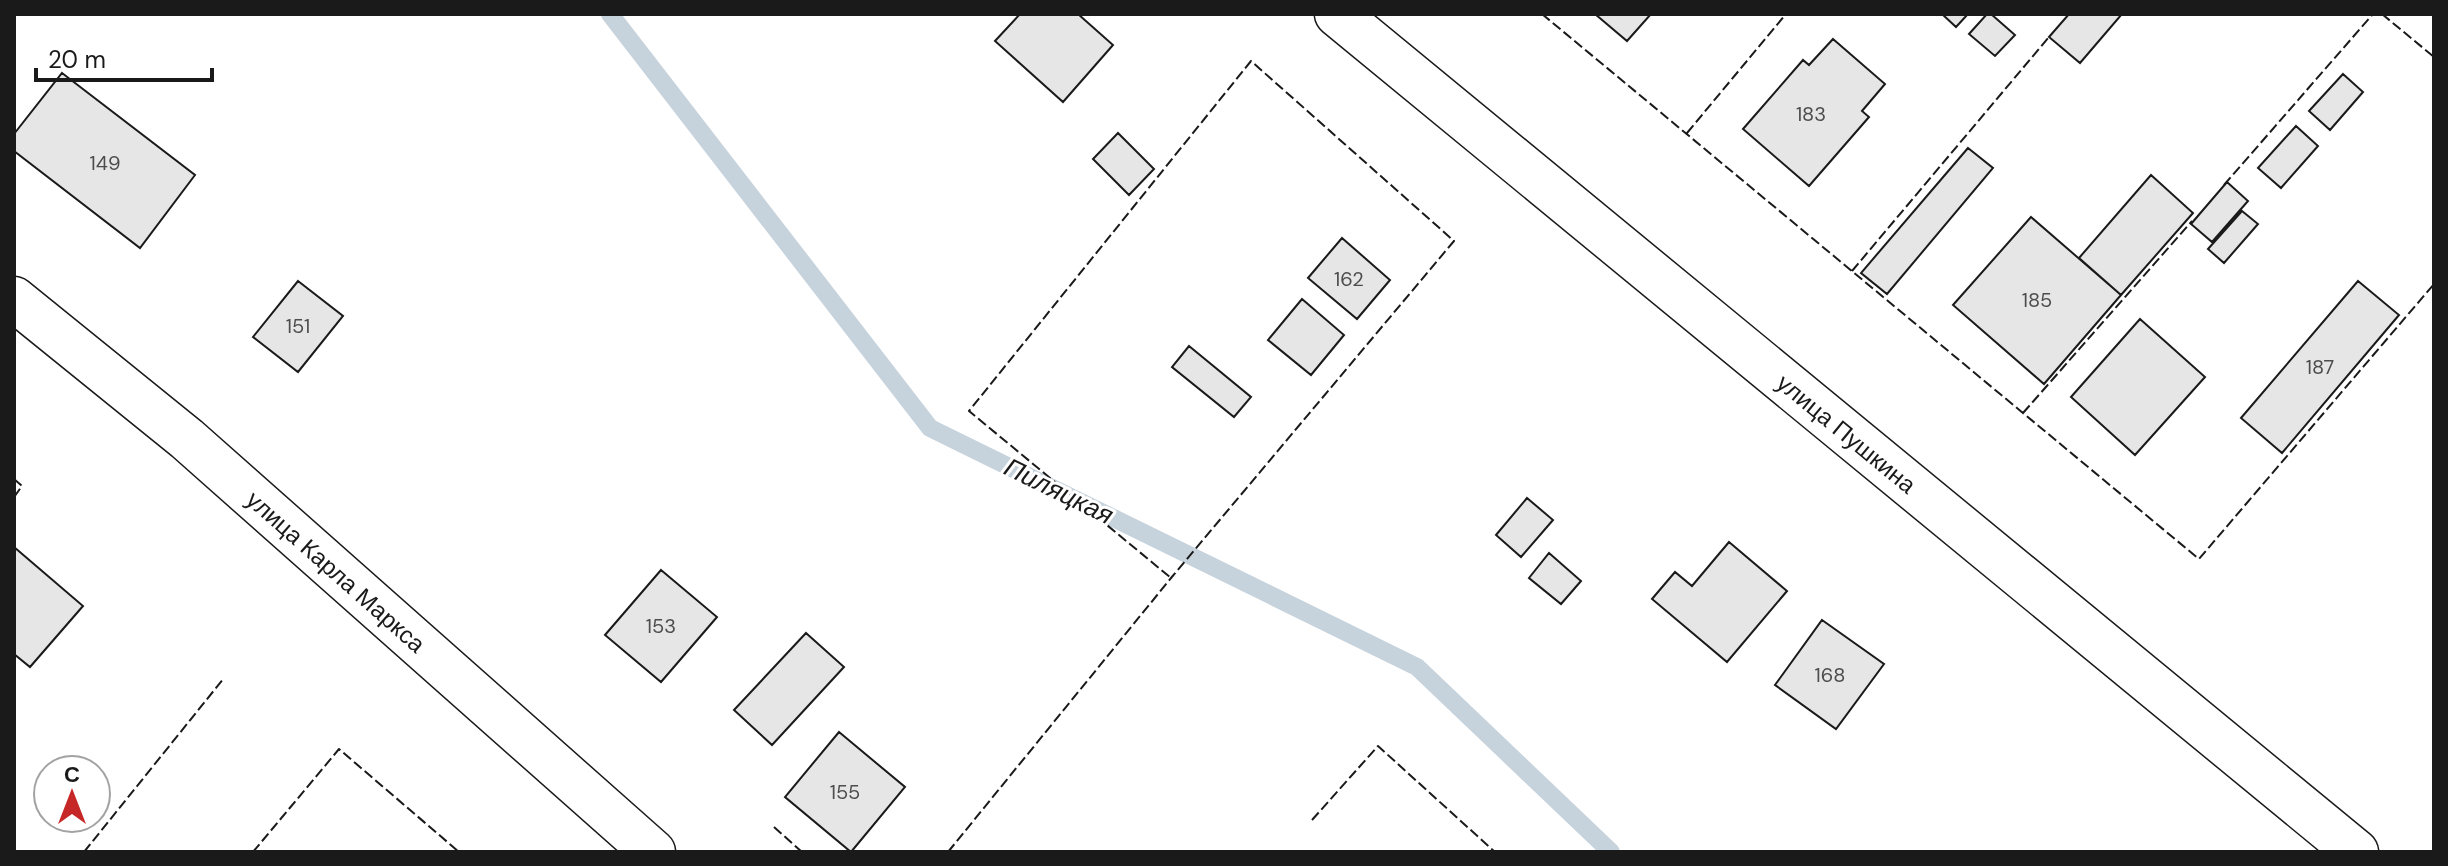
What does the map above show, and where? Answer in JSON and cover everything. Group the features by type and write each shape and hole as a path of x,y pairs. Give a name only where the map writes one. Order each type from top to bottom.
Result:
{"street":[{"name":"улица Пушкина","path":"1337,14 2356,852"},
{"name":"улица Карла Маркса","path":"14,299 187,439 653,852"}],"building":[{"path":"1020,14 1078,14 1113,45 1063,102 995,41"},
{"path":"1595,14 1651,14 1627,41"},
{"path":"1942,14 1968,14 1956,27"},
{"path":"1987,14 2015,35 1995,56 1969,34"},
{"path":"2069,14 2122,14 2080,63 2049,37"},
{"path":"1833,39 1885,84 1862,111 1869,117 1809,186 1743,129 1803,60 1809,65"},
{"path":"62,73 195,175 140,248 14,151 14,134"},
{"path":"2343,74 2363,92 2330,130 2309,111"},
{"path":"2296,126 2318,146 2281,188 2258,168"},
{"path":"1118,133 1154,169 1129,195 1093,159"},
{"path":"1968,148 1993,168 1887,294 1861,273"},
{"path":"2151,175 2193,213 2121,295 2079,258"},
{"path":"2227,182 2248,201 2212,242 2191,224"},
{"path":"2242,211 2258,224 2224,263 2208,249"},
{"path":"2031,217 2121,295 2044,384 1953,305"},
{"path":"1342,238 1390,280 1357,319 1308,278"},
{"path":"298,281 343,316 298,372 253,337"},
{"path":"2358,281 2399,315 2282,453 2241,418"},
{"path":"1302,299 1344,335 1311,375 1268,340"},
{"path":"2140,319 2205,377 2135,455 2071,397"},
{"path":"1189,346 1251,397 1234,417 1172,367"},
{"path":"1527,498 1553,520 1521,557 1496,535"},
{"path":"1729,542 1787,591 1727,662 1652,599 1675,572 1692,586"},
{"path":"14,547 83,606 30,667 14,654"},
{"path":"1549,553 1581,581 1561,604 1529,578"},
{"path":"661,570 717,617 661,682 605,635"},
{"path":"1822,620 1884,664 1836,729 1775,685"},
{"path":"806,633 844,667 772,745 734,710"},
{"path":"839,732 905,787 851,852 785,797"}],"waterway":[{"name":"Пиляцкая","path":"610,14 930,428 1417,667 1611,852"}],"fence":[{"path":"1542,14 2199,559 2434,284"},
{"path":"1687,133 1786,14"},
{"path":"2224,185 2373,14"},
{"path":"2382,14 2434,57"},
{"path":"1852,271 2049,37"},
{"path":"948,852 1171,578 1454,241 1251,61 969,411 1171,578"},
{"path":"2023,413 2192,221"},
{"path":"14,479 22,486 14,497"},
{"path":"84,852 224,678"},
{"path":"1312,820 1378,746 1495,852"},
{"path":"253,852 339,749 459,852"},
{"path":"774,827 802,852"}]}
